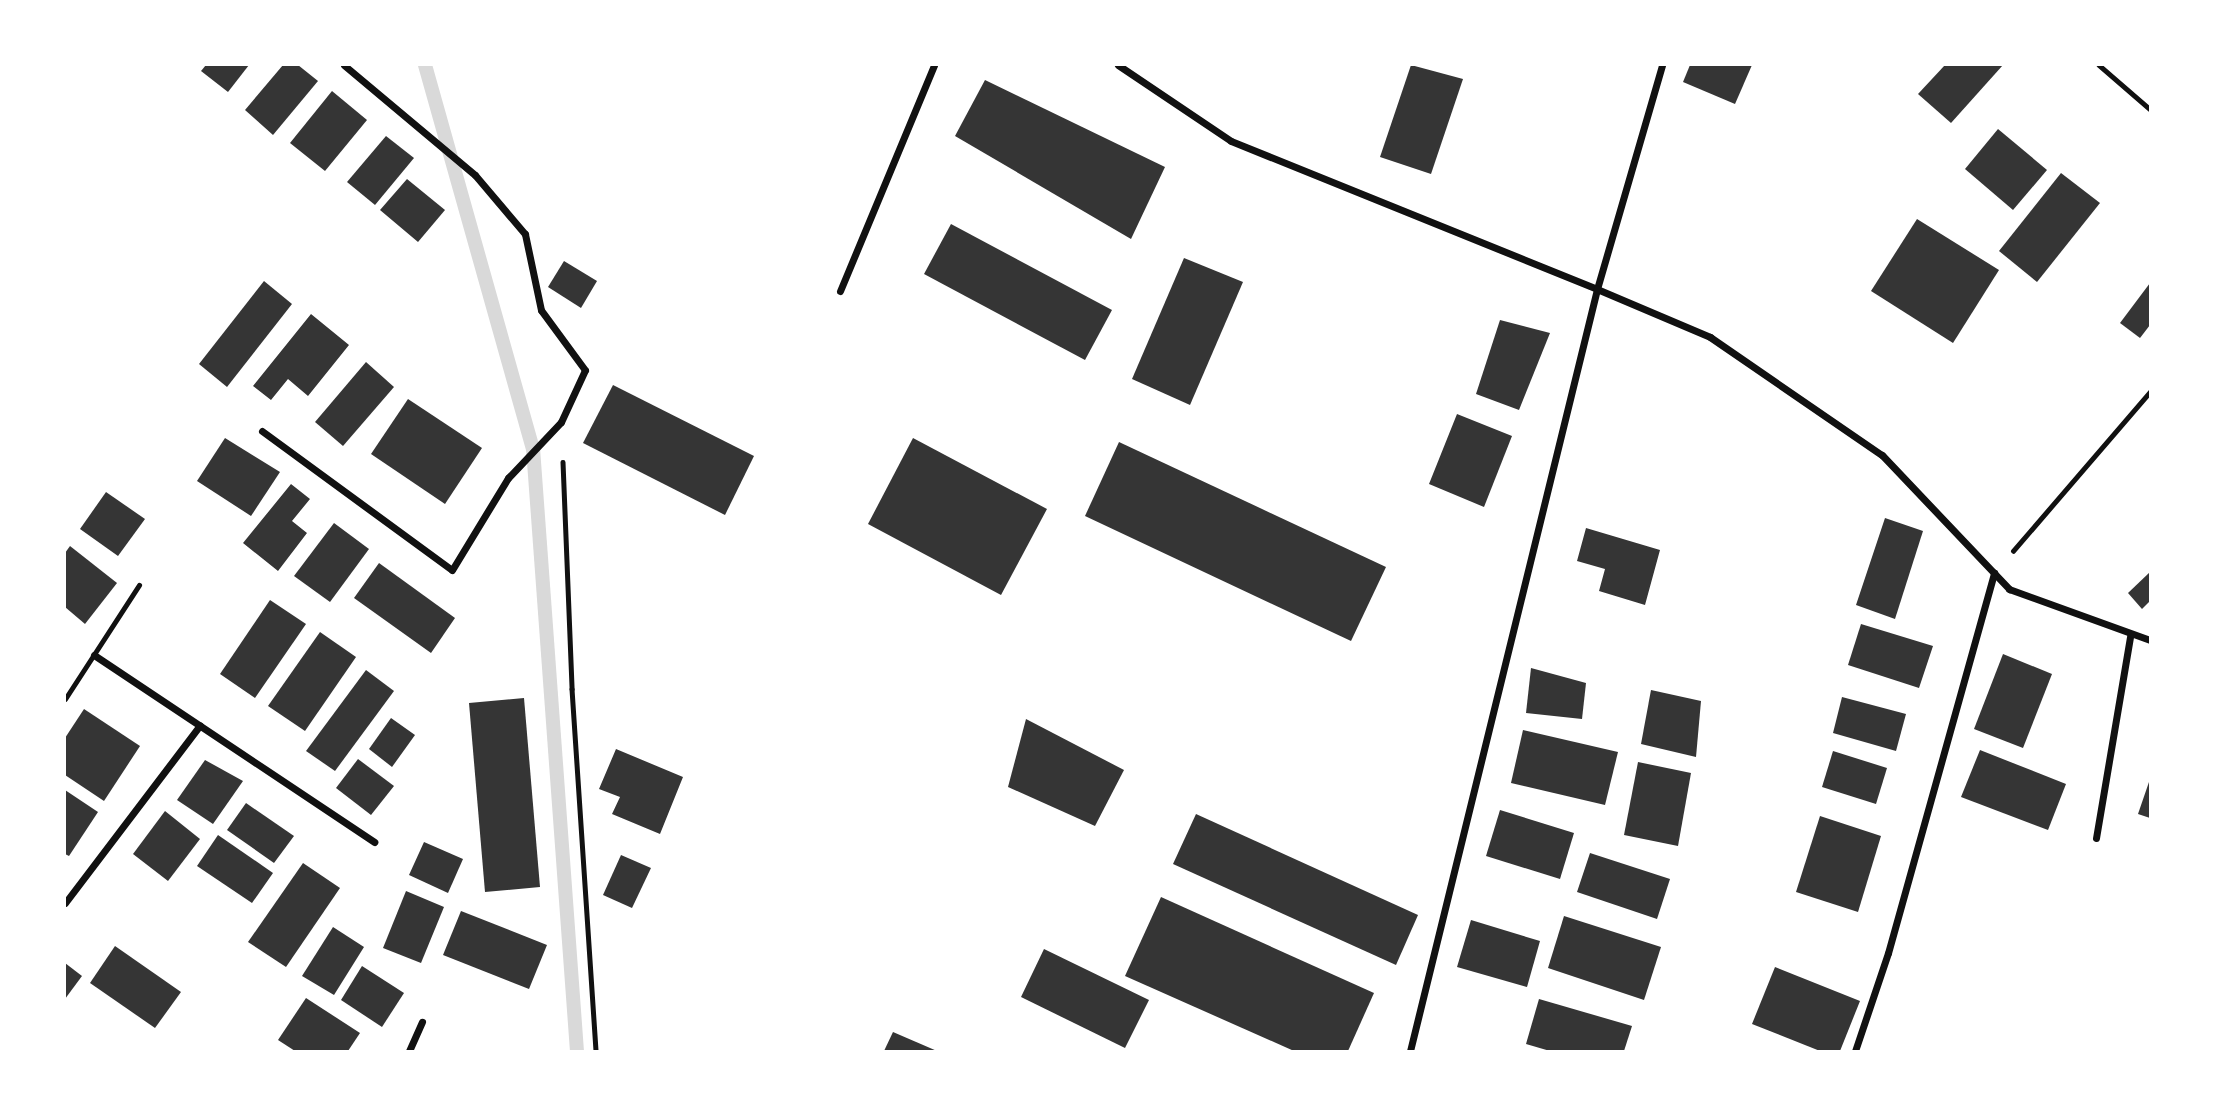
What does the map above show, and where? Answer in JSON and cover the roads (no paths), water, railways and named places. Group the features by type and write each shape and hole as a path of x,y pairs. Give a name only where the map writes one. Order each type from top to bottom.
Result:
{"street":[{"path":"262,431 452,570 508,478 561,422 585,370 541,310 525,234 475,175 344,65"},
{"path":"840,290 934,65"},
{"path":"1118,65 1231,141 1710,337 1882,455 2009,589 2130,636 2150,640"},
{"path":"1410,1051 1597,289 1662,65"},
{"path":"1855,1051 1888,953 1994,573"},
{"path":"2096,838 2130,636"},
{"path":"94,655 373,842"},
{"path":"65,904 200,725"},
{"path":"409,1051 422,1021"}],"lane":[{"path":"65,699 139,585"}],"waterway":[{"path":"425,65 533,448 577,1051"}]}
